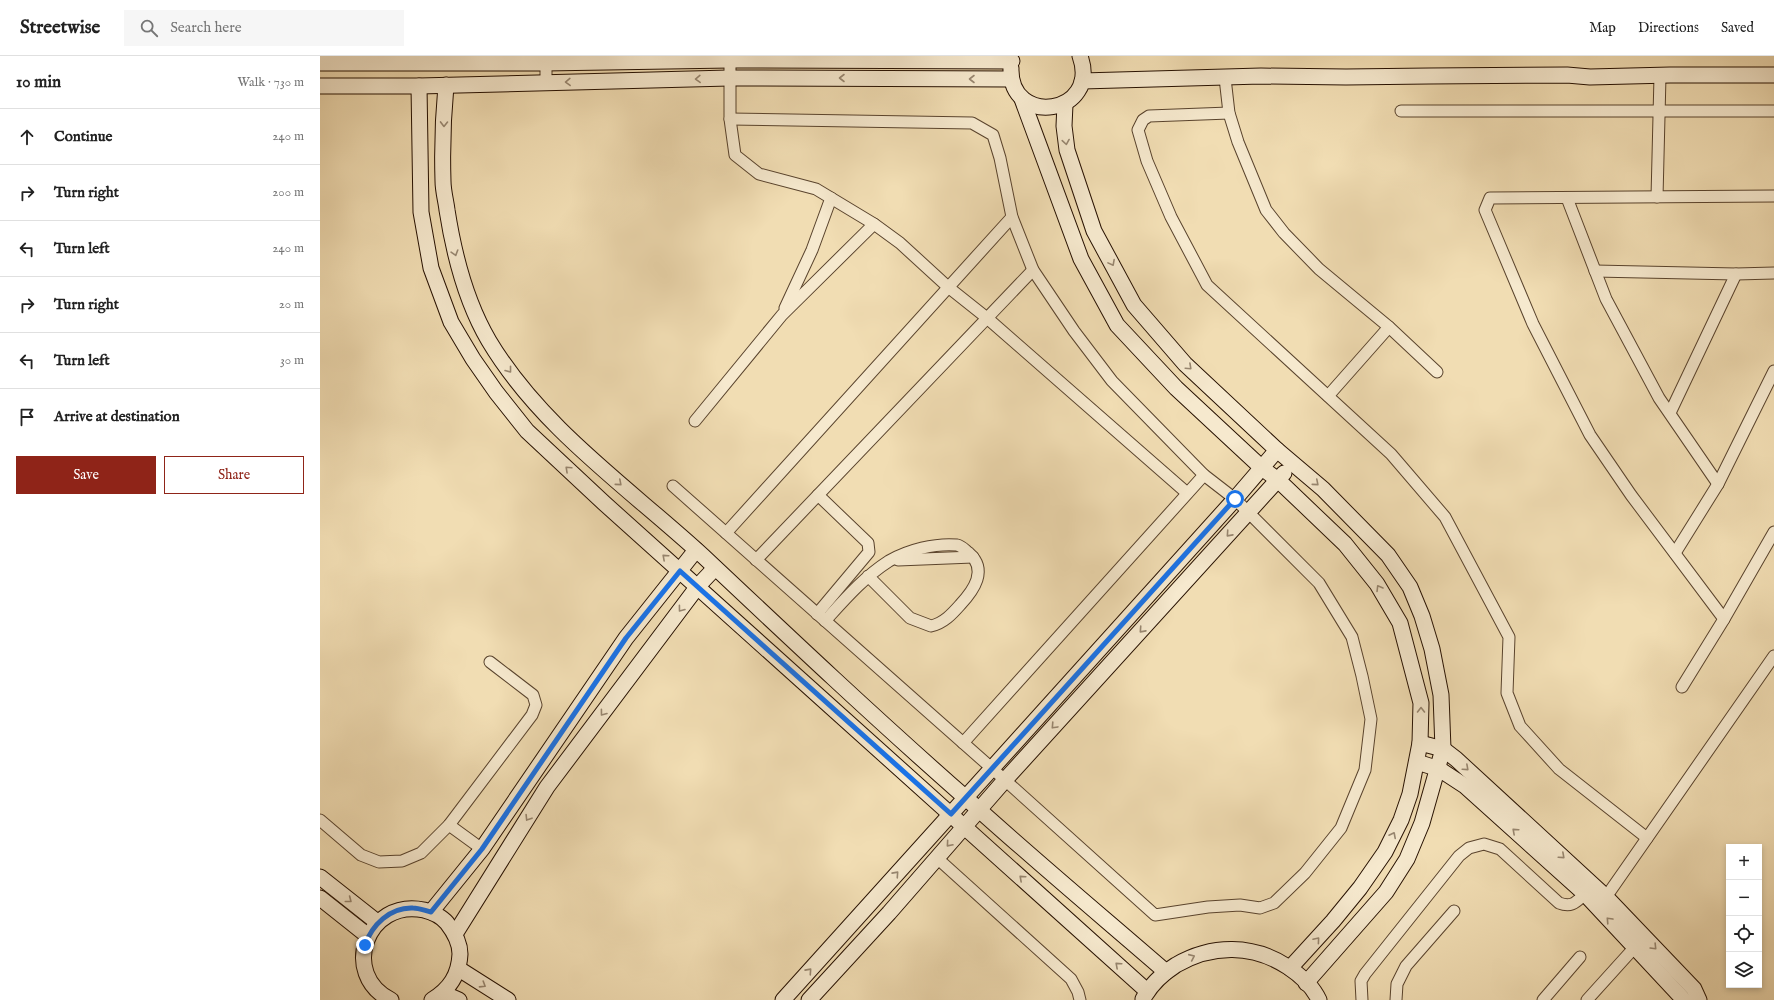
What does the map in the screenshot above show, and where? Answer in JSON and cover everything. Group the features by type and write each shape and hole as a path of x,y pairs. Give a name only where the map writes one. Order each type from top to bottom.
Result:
{"street":[{"path":"1022,99 1032,105 1043,108 1054,108 1065,104 1081,87 1083,64 1080,56"},
{"path":"320,64 546,60 1013,58 1011,79 1015,90 1022,99 1081,260 1117,325 1176,388 1262,468 1278,480 1345,544 1377,584 1400,623 1421,703 1420,743 1410,794 1401,820 1385,852 1314,944 1290,968"},
{"path":"546,60 546,83"},
{"path":"730,60 730,119 735,155 759,174 816,189 874,224 900,243 948,288 987,318 1187,493"},
{"path":"1082,81 1261,76 1774,75"},
{"path":"1657,197 1660,76"},
{"path":"320,86 418,86 729,78 1011,79"},
{"path":"1225,78 1229,113 1238,142 1266,210 1284,233 1319,269 1389,327 1437,372"},
{"path":"446,85 443,183 451,237 469,296 487,338 504,364 535,404 581,449 696,550 978,810 1166,972"},
{"path":"418,86 421,212 431,268 451,322 472,359 527,431 604,503 951,814 1144,996 1166,972 1191,957 1219,949 1248,950 1275,959 1299,974 1319,1000"},
{"path":"1065,104 1064,126 1067,150 1094,231 1134,305 1185,364 1277,450 1323,489 1388,555 1410,587 1422,616 1432,648 1441,695 1443,749 1439,768 1422,823 1407,859 1386,892 1306,983"},
{"path":"1401,111 1774,111"},
{"path":"1229,113 1150,116 1143,120 1138,130 1147,161 1171,217 1207,285 1391,454 1444,517 1509,637 1507,693 1520,726 1559,768 1647,838"},
{"path":"672,486 963,743 1155,916 1208,907 1240,905 1260,908 1274,903 1305,873 1341,828 1365,770 1371,719 1352,638 1319,583 1235,499 1204,475 1112,381 1074,331 1033,270 1012,217 1000,158 993,135 972,123 730,119"},
{"path":"1724,619 1631,495 1590,435 1533,324 1485,210 1490,198 1774,196"},
{"path":"782,315 812,250 831,198"},
{"path":"1566,198 1606,298 1659,398 1718,484"},
{"path":"726,533 1012,217"},
{"path":"695,421 782,315 874,224"},
{"path":"756,560 1033,270"},
{"path":"1595,271 1736,274 1774,272"},
{"path":"1670,413 1736,274"},
{"path":"1328,396 1389,327"},
{"path":"1675,553 1718,484 1774,371"},
{"path":"783,1000 966,799 1235,499 1277,450"},
{"path":"809,1000 889,913 1004,780 1293,464"},
{"path":"963,743 1204,475"},
{"path":"818,495 868,543 870,552 821,618"},
{"path":"1682,687 1724,619 1774,532"},
{"path":"431,912 482,849 626,638 696,550"},
{"path":"821,618 861,581 868,576 889,561 973,557 978,564 979,574 969,596 950,616 931,626 910,618 868,576"},
{"path":"455,934 547,787 698,586 715,568"},
{"path":"1606,897 1774,656"},
{"path":"320,820 361,855 379,862 402,861 421,853 449,825 532,715 536,705 533,695 490,662"},
{"path":"1420,743 1443,749 1456,759 1606,897 1694,989 1699,1000"},
{"path":"1417,762 1439,768 1465,786 1585,894 1684,1000"},
{"path":"449,825 482,849"},
{"path":"1362,1000 1362,980 1365,974 1459,856 1469,848 1484,844 1500,849 1559,903 1567,906 1573,905 1585,894"},
{"path":"937,858 1071,979 1078,992 1080,1000"},
{"path":"320,877 377,922"},
{"path":"320,898 368,936"},
{"path":"391,1000 372,995 364,960 365,945 368,936 377,922 394,912 412,908 431,912 445,921 455,934 460,951 459,969 453,982 438,997"},
{"path":"1396,1000 1397,984 1406,966 1454,912"},
{"path":"1587,1000 1634,948"},
{"path":"1543,1000 1580,957"},
{"path":"459,969 508,1000"},
{"path":"438,997 459,1000"}],"route":[{"path":"365,945 368,936 377,922 394,912 412,908 431,912 482,849 626,638 660,593 680,571 951,814 1235,499"}]}
